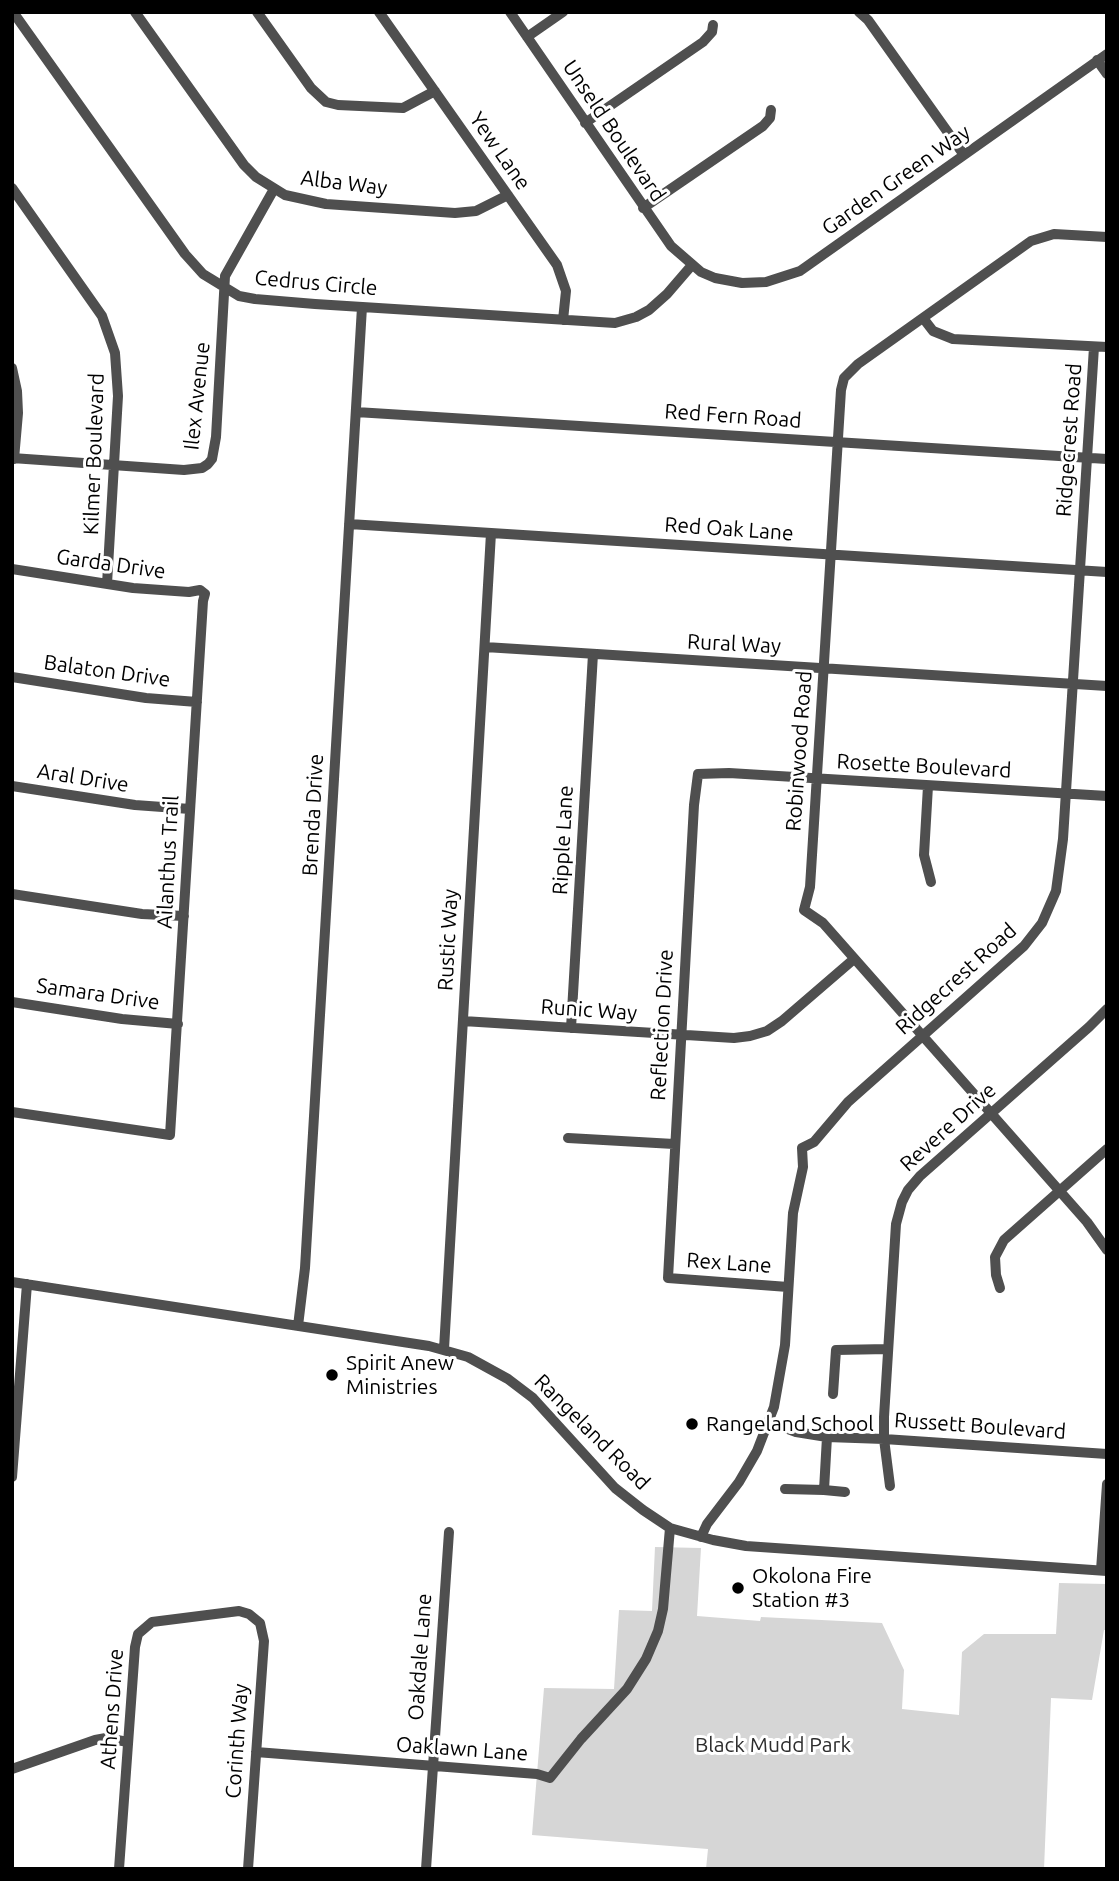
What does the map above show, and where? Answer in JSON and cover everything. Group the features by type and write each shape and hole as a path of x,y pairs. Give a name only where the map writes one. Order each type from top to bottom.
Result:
{"street":[{"name":"Cedrus Circle","path":"13,12 185,254 198,269 239,296 362,307 615,323 636,317 667,294 692,265"},
{"name":"Alba Way","path":"135,12 244,165 274,189 304,201 326,204 455,213 475,211 508,195"},
{"path":"257,12 311,88 326,102 403,108 435,91"},
{"name":"Yew Lane","path":"379,12 560,272 566,291 563,320"},
{"name":"Unseld Boulevard","path":"510,12 643,208 671,246 692,265"},
{"path":"527,37 564,12"},
{"path":"859,12 868,20 964,155"},
{"path":"585,123 703,42 712,32 713,25"},
{"name":"Garden Green Way","path":"692,265 715,278 742,283 766,282 791,275 814,262 1107,54"},
{"path":"1097,60 1107,74"},
{"path":"643,208 763,126 770,118 771,110"},
{"name":"Kilmer Boulevard","path":"12,188 95,306 111,338 118,378 107,584"},
{"name":"Ilex Avenue","path":"13,458 192,470 206,467 212,459 216,437 225,276 274,189"},
{"name":"Robinwood Road","path":"1107,237 1065,234 1039,238 858,364 844,378 841,390 810,887 804,911 823,923 1087,1222 1107,1250"},
{"name":"Brenda Drive","path":"298,1326 305,1268 362,307"},
{"path":"923,318 933,331 953,338 1107,347"},
{"name":"Ridgecrest Road","path":"701,1536 706,1524 738,1482 757,1451 769,1422 782,1376 795,1198 803,1167 802,1148 814,1142 848,1102 1024,946 1042,923 1052,901 1059,879 1066,794 1094,347"},
{"path":"12,369 18,413 13,458"},
{"name":"Red Fern Road","path":"356,412 1107,459"},
{"name":"Red Oak Lane","path":"349,524 1107,572"},
{"name":"Rustic Way","path":"444,1349 491,533"},
{"name":"Garda Drive","path":"12,569 155,590 204,592"},
{"name":"Ailanthus Trail","path":"12,1112 170,1135 204,592"},
{"name":"Rural Way","path":"485,647 1107,686"},
{"name":"Ripple Lane","path":"571,1028 593,654"},
{"name":"Balaton Drive","path":"12,677 146,698 197,702"},
{"name":"Rosette Boulevard","path":"698,774 729,773 1107,796"},
{"name":"Reflection Drive","path":"668,1278 698,774"},
{"name":"Aral Drive","path":"12,786 135,805 190,809"},
{"path":"928,786 924,855 931,882"},
{"path":"12,894 131,912 184,916"},
{"name":"Runic Way","path":"463,1021 742,1037 767,1031 807,1001 854,959"},
{"name":"Samara Drive","path":"12,1002 122,1019 178,1024"},
{"name":"Revere Drive","path":"890,1486 884,1438 896,1224 902,1202 920,1176 1107,1009"},
{"path":"568,1138 674,1144"},
{"path":"1000,1288 995,1266 998,1250 1009,1236 1107,1149"},
{"name":"Rex Lane","path":"668,1278 788,1287"},
{"name":"Rangeland Road","path":"12,1282 444,1349 478,1362 516,1384 548,1413 615,1488 670,1528 746,1546 1104,1570"},
{"path":"12,1477 27,1284"},
{"path":"833,1394 836,1350 888,1349"},
{"name":"Russett Boulevard","path":"769,1422 796,1432 827,1437 884,1438 1107,1454"},
{"path":"824,1490 827,1437"},
{"path":"1104,1570 1107,1484"},
{"path":"785,1489 845,1492"},
{"name":"Oaklawn Lane","path":"256,1752 537,1774 550,1778 635,1679 651,1649 662,1617 670,1528"},
{"name":"Oakdale Lane","path":"425,1869 449,1532"},
{"name":"Athens Drive","path":"120,1869 135,1647 142,1629 160,1621 239,1611 255,1618"},
{"name":"Corinth Way","path":"248,1869 264,1641 260,1623 255,1618"},
{"path":"12,1769 94,1740 106,1738 128,1742"}],"green space":[{"name":"Black Mudd Park","path":"655,1547 701,1548 697,1616 760,1621 761,1617 882,1623 904,1670 902,1709 959,1715 962,1652 984,1634 1056,1634 1059,1583 1107,1584 1107,1630 1104,1630 1092,1700 1051,1698 1044,1869 706,1869 708,1849 532,1835 544,1688 614,1689 619,1610 652,1611"}],"place":[{"name":"Spirit Anew Ministries","path":"332,1375"},
{"name":"Rangeland School","path":"692,1424"},
{"name":"Okolona Fire Station #3","path":"738,1588"}]}
